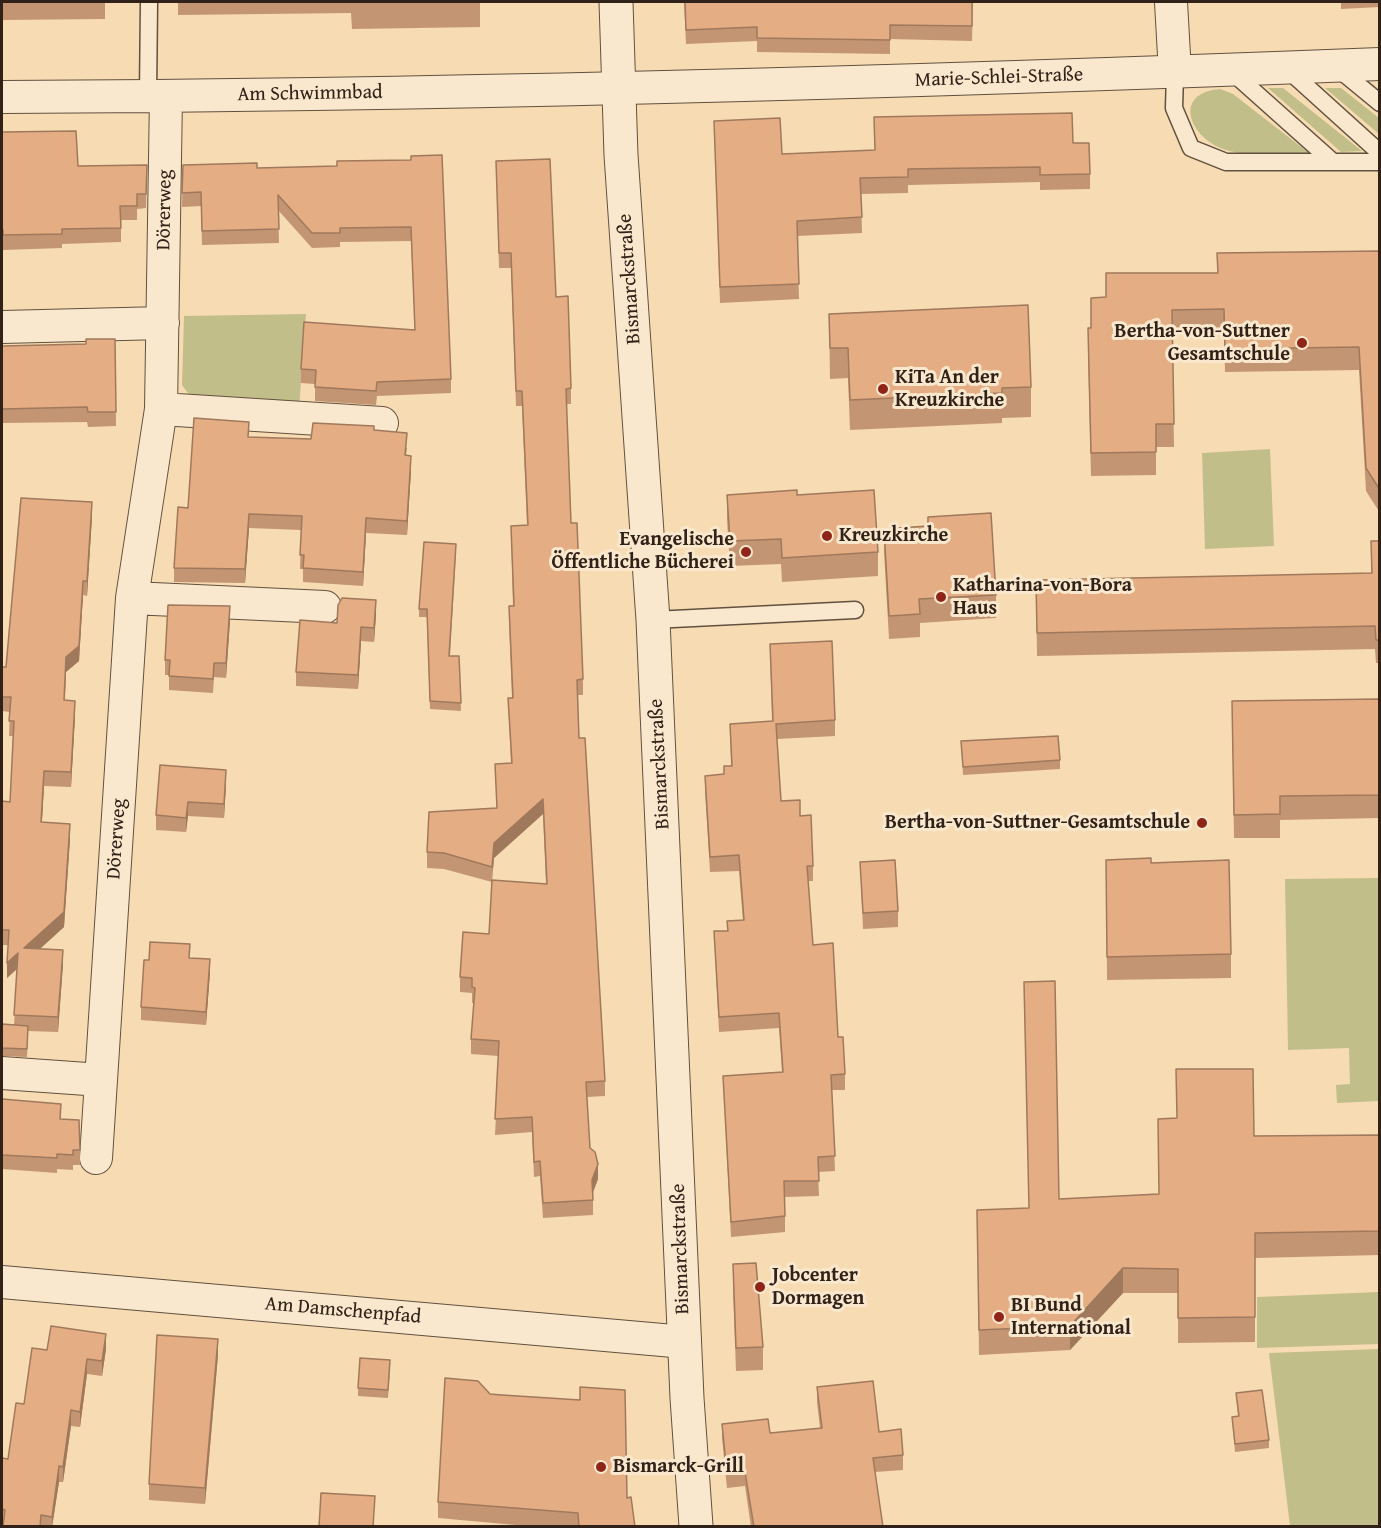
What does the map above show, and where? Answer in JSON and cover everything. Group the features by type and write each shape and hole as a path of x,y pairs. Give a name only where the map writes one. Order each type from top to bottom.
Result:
{"street":[{"name":"Bismarckstraße","path":"616,2 618,88 653,620 685,1342 696,1527"},
{"path":"1171,2 1175,73"},
{"name":"Marie-Schlei-Straße","path":"618,88 1175,73 1380,64"},
{"name":"Am Schwimmbad","path":"2,97 618,88"},
{"name":"Dörerweg","path":"96,1158 132,598 161,409 163,323 157,96"},
{"path":"2,327 163,323"},
{"path":"161,409 382,423"},
{"path":"132,598 325,607"},
{"path":"2,1073 101,1080"},
{"name":"Am Damschenpfad","path":"2,1282 685,1342"}],"lane":[{"path":"149,2 157,96"},
{"path":"1334,66 1380,103"},
{"path":"1286,68 1380,153"},
{"path":"1230,71 1333,162"},
{"path":"1175,73 1174,108 1191,148 1226,162 1380,162"},
{"path":"653,620 855,610"}],"shaded area":[{"path":"1268,88 1283,88 1362,151 1341,152"},
{"path":"1325,88 1341,88 1379,118 1379,134"},
{"path":"1220,89 1233,94 1309,153 1246,154 1226,150 1213,144 1195,127 1191,117 1191,107 1195,99 1205,92"},
{"path":"306,314 299,409 195,403 182,385 184,316"},
{"path":"1270,449 1274,546 1205,549 1202,453"},
{"path":"1379,878 1379,1101 1337,1103 1336,1085 1350,1084 1349,1048 1288,1050 1285,879"},
{"path":"1379,1292 1379,1344 1257,1348 1257,1297"},
{"path":"1379,1349 1379,1526 1290,1526 1269,1353"}],"building":[{"path":"685,2 972,2 972,26 890,25 890,40 757,38 757,27 686,30"},
{"path":"1072,113 1073,143 1089,143 1090,174 1040,175 1040,167 908,169 908,177 860,178 862,217 797,221 799,284 720,287 714,121 780,118 782,154 875,150 874,117"},
{"path":"76,131 78,166 147,165 146,194 137,194 137,206 120,206 121,228 62,229 62,234 3,235 2,132"},
{"path":"442,155 451,379 377,382 376,391 315,387 316,370 301,369 304,322 415,330 411,227 340,228 340,233 312,233 278,195 279,229 202,231 201,192 182,193 183,165 257,163 257,168 337,166 337,161 411,160 411,156"},
{"path":"550,159 556,297 568,296 571,388 566,389 571,523 577,523 583,679 577,680 579,738 585,738 605,1081 586,1082 590,1148 595,1152 598,1164 592,1180 593,1200 543,1203 540,1161 534,1162 532,1117 495,1119 499,1041 471,1039 475,988 472,987 472,978 460,977 463,932 489,934 492,880 547,884 543,799 494,843 492,867 444,853 427,852 429,812 497,808 495,764 512,763 508,698 513,698 509,606 514,606 511,526 528,525 522,391 516,391 511,253 499,253 496,161"},
{"path":"1380,251 1380,490 1366,468 1359,347 1225,349 1224,309 1172,310 1174,424 1156,424 1156,452 1091,453 1088,328 1091,328 1091,298 1106,297 1106,273 1218,273 1217,253"},
{"path":"1028,305 1031,387 1002,388 1002,393 850,400 848,348 830,348 829,314"},
{"path":"86,339 115,339 116,412 88,412 87,407 2,409 2,346 86,344"},
{"path":"194,418 249,422 248,437 311,439 313,423 374,426 374,430 407,433 405,455 411,456 407,521 366,518 363,572 303,568 304,555 300,555 302,516 249,514 245,569 174,568 178,507 188,508"},
{"path":"797,490 797,495 874,490 878,552 782,558 781,539 730,541 727,495"},
{"path":"21,498 92,502 87,581 83,581 79,646 66,657 64,700 75,701 71,772 44,771 41,822 70,824 64,912 24,948 63,950 58,1017 14,1015 18,953 7,963 9,930 2,930 2,801 10,802 14,721 9,721 11,697 2,697 2,667 6,667"},
{"name":"Katharina-von-Bora Haus","path":"991,513 996,595 919,599 920,614 889,616 884,529 928,526 928,517"},
{"path":"1371,541 1380,541 1380,640 1376,640 1375,626 1037,633 1036,580 1372,573"},
{"path":"424,542 456,544 449,656 459,656 461,703 430,701 427,609 419,609"},
{"path":"342,598 376,600 374,628 361,627 358,675 296,672 300,620 337,623 338,605"},
{"path":"168,605 230,606 226,663 214,663 213,679 169,676 170,660 165,660"},
{"path":"832,641 835,720 776,724 781,801 800,800 800,816 811,815 813,866 807,866 813,945 833,943 838,1037 843,1037 845,1074 831,1075 835,1156 818,1157 819,1181 784,1181 785,1216 731,1222 723,1076 783,1072 779,1013 719,1017 714,931 728,931 727,921 744,920 739,855 710,857 705,776 724,774 724,766 732,766 730,724 773,721 770,644"},
{"path":"1380,699 1380,795 1280,796 1280,814 1234,815 1232,701"},
{"path":"1058,736 1060,760 963,767 961,741"},
{"path":"160,765 226,770 224,804 188,802 186,818 156,815"},
{"path":"1151,858 1151,863 1229,860 1231,954 1107,957 1106,860"},
{"path":"895,860 898,911 863,913 860,862"},
{"path":"150,942 190,944 189,958 210,959 206,1012 141,1007 144,960 149,960"},
{"path":"1055,981 1059,1199 1159,1194 1158,1119 1177,1118 1176,1069 1253,1069 1254,1136 1380,1135 1380,1231 1255,1233 1255,1317 1178,1318 1178,1269 1123,1268 1070,1326 979,1330 977,1210 1029,1208 1024,982"},
{"path":"2,1024 28,1026 27,1049 2,1048"},
{"path":"2,1099 61,1104 60,1119 79,1120 80,1150 73,1150 73,1155 57,1154 57,1158 2,1155"},
{"path":"756,1263 763,1347 736,1348 733,1264"},
{"path":"51,1326 106,1334 102,1361 87,1359 80,1412 71,1410 63,1467 59,1466 52,1517 41,1515 40,1527 3,1527 5,1510 2,1509 2,1458 8,1459 16,1403 24,1404 32,1348 47,1350"},
{"path":"157,1335 218,1339 205,1488 149,1484"},
{"path":"360,1358 390,1360 388,1390 358,1388"},
{"path":"445,1378 478,1381 490,1394 502,1395 580,1400 580,1387 625,1390 627,1498 631,1497 635,1527 579,1527 578,1513 438,1502"},
{"path":"873,1381 879,1432 901,1429 903,1455 873,1458 883,1527 754,1527 745,1472 727,1474 722,1424 768,1419 770,1433 822,1428 817,1387"},
{"path":"1262,1390 1269,1440 1235,1444 1232,1417 1239,1416 1236,1393"},
{"path":"321,1493 375,1496 373,1527 319,1527"}],"place":[{"name":"Bertha-von-Suttner Gesamtschule","path":"1302,343"},
{"name":"KiTa An der Kreuzkirche","path":"883,389"},
{"name":"Kreuzkirche","path":"827,536"},
{"name":"Evangelische Öffentliche Bücherei","path":"746,552"},
{"name":"Katharina-von-Bora Haus","path":"941,597"},
{"name":"Bertha-von-Suttner-Gesamtschule","path":"1202,823"},
{"name":"Jobcenter Dormagen","path":"760,1287"},
{"name":"BI Bund International","path":"999,1317"},
{"name":"Bismarck-Grill","path":"601,1467"}]}
